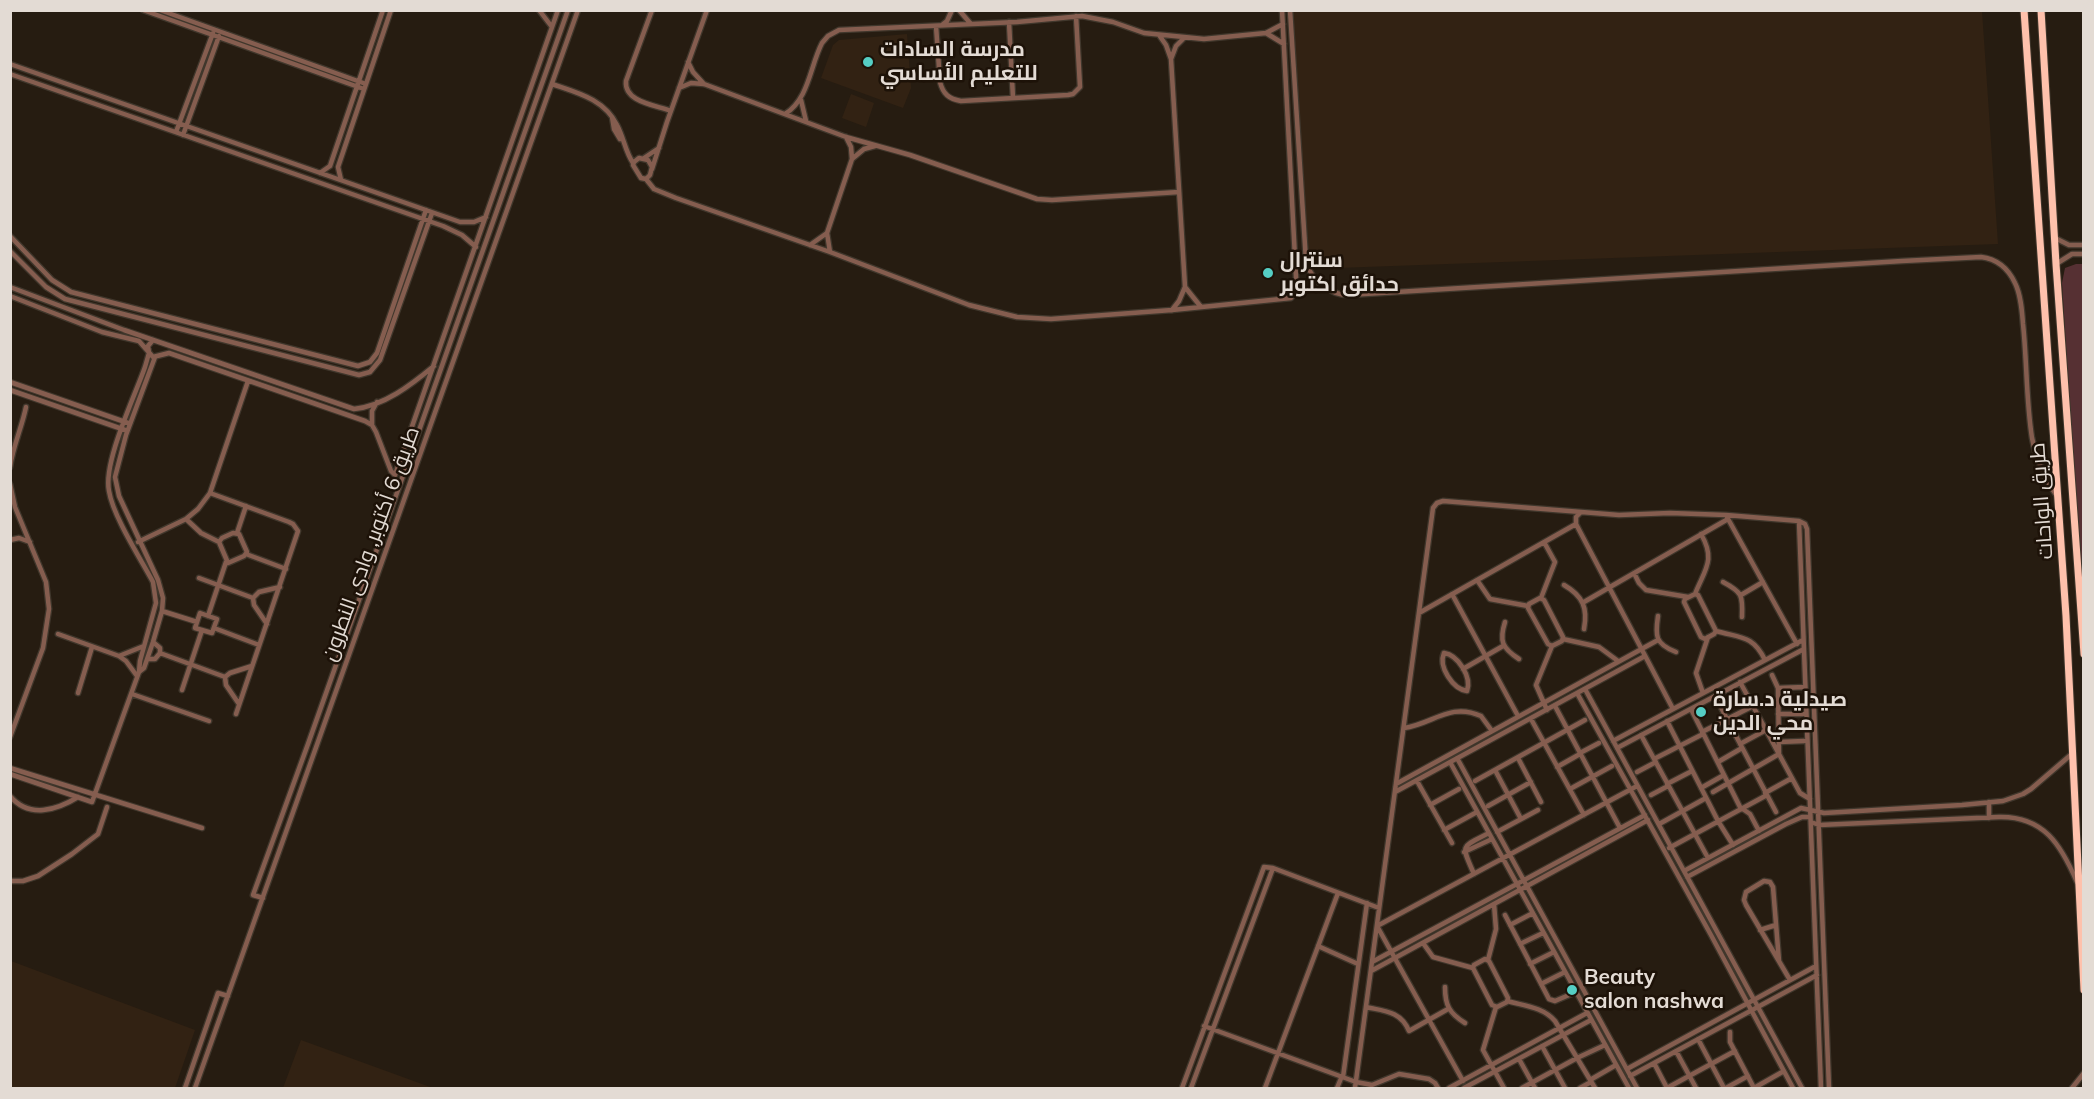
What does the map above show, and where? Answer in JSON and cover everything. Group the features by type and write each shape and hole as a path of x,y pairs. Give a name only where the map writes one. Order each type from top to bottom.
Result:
{"highway":[{"name":"طريق الواحات","path":"2024,10 2058,498 2084,990"},
{"name":"طريق الواحات","path":"2041,10 2056,264 2084,654"}],"street":[{"path":"143,10 365,87"},
{"path":"160,10 213,33"},
{"path":"320,173 330,166 383,10"},
{"path":"341,180 338,168 391,10"},
{"path":"539,10 552,27"},
{"path":"377,402 371,416 372,425 395,475 558,10"},
{"path":"652,10 626,81 626,87 633,97 671,111"},
{"path":"646,179 650,175 707,10"},
{"path":"939,26 947,21 952,10"},
{"path":"959,10 970,23"},
{"path":"552,84 596,101 603,106 612,117 614,129 639,176 646,179 657,191 830,252 969,306 1017,317 1052,318 1291,298 1296,291 1282,10"},
{"path":"1290,10 1306,261 1311,274 1334,293 1348,295 1981,257 1992,259 2008,271 2017,287 2023,321 2032,440 2042,472 2058,498"},
{"path":"568,12 577,13"},
{"name":"طريق 6 أكتوبر, وادى النطرون","path":"263,898 253,895 568,12"},
{"name":"طريق 6 أكتوبر, وادى النطرون","path":"195,1089 577,13"},
{"path":"939,26 940,82 947,96 953,100 1073,94 1078,92 1080,82 1076,16"},
{"path":"806,121 802,110 802,98 820,46 831,33 844,29 939,26 1076,16 1104,20 1144,33 1204,39 1266,33 1283,24"},
{"path":"1009,22 1013,98"},
{"path":"176,132 213,33"},
{"path":"1266,33 1284,45"},
{"path":"183,135 219,35"},
{"path":"1159,35 1171,59 1185,287 1179,302 1172,309"},
{"path":"1171,59 1176,46 1184,38"},
{"path":"688,62 704,84"},
{"path":"10,64 429,212 465,223 486,217"},
{"path":"10,74 443,226 462,235 476,247"},
{"path":"679,88 691,83 704,84 846,137 1037,199 1179,192"},
{"path":"785,114 802,98"},
{"path":"810,245 819,241 827,233 852,159 851,147 846,137"},
{"path":"852,159 864,150 878,146"},
{"path":"633,163 659,148"},
{"path":"644,158 648,160 652,169"},
{"path":"499,182 516,188"},
{"path":"10,236 61,287 71,292 353,365 367,364 377,353 429,212"},
{"path":"443,226 446,217"},
{"path":"10,250 59,297 350,374 364,374 374,369 380,360 426,220"},
{"path":"827,233 830,252"},
{"path":"2055,238 2069,245 2084,245"},
{"path":"2056,264 2066,256 2084,254"},
{"path":"10,287 123,333 141,343 154,357"},
{"path":"1185,287 1201,307"},
{"path":"10,296 102,332 123,333 153,340 345,407 357,409 407,388 434,366"},
{"path":"140,319 143,310"},
{"path":"148,368 148,346 153,340"},
{"path":"138,674 144,668 153,642 162,611 163,598 160,584 115,482 115,470 127,423 154,357 167,352 372,425"},
{"path":"203,365 205,358"},
{"path":"133,544 186,519 198,509 210,492 248,381"},
{"path":"10,382 127,423"},
{"path":"10,390 125,430"},
{"path":"297,398 299,391"},
{"path":"35,399 37,392"},
{"path":"306,401 308,394"},
{"path":"329,409 332,402"},
{"path":"10,467 26,407"},
{"path":"343,414 345,407"},
{"path":"10,774 93,802 132,694 155,609 156,594 153,582 108,489 111,459 125,430"},
{"path":"10,484 13,501 46,582 48,617 43,648 10,737"},
{"path":"210,492 289,522 296,527 297,535 236,714"},
{"path":"1355,1089 1433,508 1437,503 1443,501 1581,513 1636,516 1670,513 1799,521 1805,524 1829,1089"},
{"path":"237,533 246,506"},
{"path":"1581,513 1576,518 1576,524 1673,709"},
{"path":"1584,602 1727,517"},
{"path":"1727,517 1802,650"},
{"path":"186,519 201,533 219,542 226,562 208,616"},
{"path":"1799,521 1802,650 1821,1089"},
{"path":"22,523 20,531 13,539 31,543"},
{"path":"1419,613 1576,524"},
{"path":"219,542 222,538 237,533"},
{"path":"237,533 243,542 246,554"},
{"path":"1701,534 1710,554 1695,594 1684,599 1684,603 1701,637 1704,639 1715,634 1716,631"},
{"path":"1477,580 1490,599 1528,606 1541,598 1555,562 1544,542"},
{"path":"226,562 246,554 286,569"},
{"path":"1634,573 1646,590 1688,597"},
{"path":"199,578 253,598"},
{"path":"1723,582 1733,587 1741,595 1742,617"},
{"path":"1741,595 1763,582"},
{"path":"1564,585 1579,595 1584,602 1586,611 1584,629"},
{"path":"267,624 254,605 253,598 257,593 280,587"},
{"path":"1452,594 1518,716"},
{"path":"1695,594 1698,595 1716,631 1751,640 1757,645 1765,660"},
{"path":"1541,598 1563,639"},
{"path":"1528,606 1548,644 1552,646"},
{"path":"162,611 197,622"},
{"path":"200,613 208,616 217,619 212,633 195,628 200,613"},
{"path":"1658,616 1656,629 1658,640 1665,648 1676,652"},
{"path":"1505,622 1501,634 1503,646 1519,659"},
{"path":"214,628 259,645"},
{"path":"183,690 202,630"},
{"path":"58,634 119,656 138,674"},
{"path":"1703,693 1696,674 1708,637"},
{"path":"1547,710 1536,685 1552,646 1563,639 1599,647 1618,661"},
{"path":"1396,784 1658,640"},
{"path":"1613,741 1803,640"},
{"path":"147,659 155,659 160,653 160,648 153,642"},
{"path":"119,656 144,646"},
{"path":"1463,669 1503,646"},
{"path":"78,693 92,647"},
{"path":"1617,748 1802,650"},
{"path":"160,653 225,677"},
{"path":"1444,653 1452,656 1463,669 1468,682 1467,690 1459,688 1448,676 1442,662 1444,653"},
{"path":"1395,792 1645,656"},
{"path":"225,677 230,673 252,666"},
{"path":"1748,670 1751,677"},
{"path":"1772,675 1778,688 1779,754"},
{"path":"225,677 226,685 240,704"},
{"path":"1740,682 1800,793 1810,799"},
{"path":"1778,688 1805,687"},
{"path":"1585,689 1802,1089"},
{"path":"1577,693 1752,1010 1793,1089"},
{"path":"132,694 209,721"},
{"path":"1715,696 1776,812"},
{"path":"1555,705 1620,828"},
{"path":"1637,772 1753,706"},
{"path":"1690,709 1724,776 1759,831"},
{"path":"1404,728 1425,723 1440,714 1453,711 1481,716 1492,731"},
{"path":"1589,714 1596,711"},
{"path":"1778,714 1803,714"},
{"path":"1531,718 1584,814"},
{"path":"1475,781 1585,720"},
{"path":"1667,721 1718,821 1733,845"},
{"path":"1718,762 1766,730"},
{"path":"1807,731 1815,730"},
{"path":"1641,735 1708,858"},
{"path":"1779,742 1804,741"},
{"path":"1471,742 1474,749"},
{"path":"1557,767 1599,743"},
{"path":"1684,872 1801,808 1832,813 1989,802 2013,798 2023,794 2073,753"},
{"path":"1713,792 1779,754"},
{"path":"1457,758 1637,1089"},
{"path":"1518,758 1541,802"},
{"path":"1450,762 1629,1089"},
{"path":"1570,789 1612,766"},
{"path":"10,768 202,828"},
{"path":"1495,770 1521,819"},
{"path":"1651,795 1692,771"},
{"path":"1701,788 1724,776"},
{"path":"1664,850 1743,808 1792,778"},
{"path":"1417,781 1452,843"},
{"path":"1488,806 1531,782"},
{"path":"1377,926 1637,786"},
{"path":"1430,805 1460,789"},
{"path":"11,799 24,807 48,810 61,807 78,797"},
{"path":"1661,823 1706,798"},
{"path":"1989,802 1989,818"},
{"path":"10,881 38,876 95,836 102,827 107,807"},
{"path":"1497,832 1538,810"},
{"path":"1444,830 1477,812"},
{"path":"1832,813 1830,819 1833,825"},
{"path":"1372,963 1645,815"},
{"path":"1687,877 1802,817 1819,825 1989,818 2018,819 2030,822 2046,831 2061,850 2077,882"},
{"path":"1779,819 1783,825"},
{"path":"1371,971 1648,820"},
{"path":"1474,874 1464,852 1467,844 1490,836"},
{"path":"1182,1089 1262,869 1267,866 1273,867 1379,908"},
{"path":"1191,1089 1273,867"},
{"path":"1779,961 1773,887 1770,882 1764,881 1746,892 1744,902 1790,980"},
{"path":"1265,1089 1338,893"},
{"path":"1337,1089 1342,1076 1367,903"},
{"path":"1494,904 1496,929 1488,960 1508,997 1507,1001"},
{"path":"1814,909 1822,909"},
{"path":"1510,925 1533,914"},
{"path":"1505,915 1548,998 1553,1001 1576,992"},
{"path":"1448,922 1452,927"},
{"path":"1760,930 1776,925"},
{"path":"1377,926 1463,1081"},
{"path":"1711,935 1717,932"},
{"path":"1520,944 1543,933"},
{"path":"1423,943 1433,957 1473,968 1492,1005 1496,1007"},
{"path":"1318,946 1358,964"},
{"path":"1530,964 1554,952"},
{"path":"1559,962 1566,958"},
{"path":"1473,968 1485,959 1488,960"},
{"path":"1627,1069 1816,966"},
{"path":"1540,984 1565,972"},
{"path":"1630,1076 1816,975"},
{"path":"1445,987 1445,1002 1448,1009 1452,1015 1465,1023"},
{"path":"185,1089 218,993 228,996"},
{"path":"1504,1089 1484,1054 1483,1045 1496,1007 1507,1001 1543,1011 1555,1021 1594,1089"},
{"path":"1366,1007 1395,1013 1406,1024 1409,1031 1448,1009"},
{"path":"1449,1089 1587,1013"},
{"path":"1464,1089 1591,1020"},
{"path":"1204,1026 1356,1082 1372,1085 1399,1074 1429,1079 1438,1089"},
{"path":"1730,1032 1730,1042 1754,1088 1784,1071"},
{"path":"1601,1038 1607,1034"},
{"path":"1690,1035 1711,1064 1725,1089 1748,1076"},
{"path":"1819,1039 1827,1039"},
{"path":"1522,1089 1605,1045"},
{"path":"1542,1046 1565,1089"},
{"path":"1676,1051 1696,1089"},
{"path":"1776,1055 1782,1051"},
{"path":"1654,1063 1667,1088 1735,1052"},
{"path":"1507,1057 1510,1063"},
{"path":"1519,1059 1535,1089"},
{"path":"1580,1089 1616,1065"},
{"path":"2072,1089 2084,1072"}],"shaded area":[{"path":"1292,11 1982,11 1998,244 1310,269"},
{"name":"مدرسة السادات للتعليم الأساسي","path":"907,34 911,88 903,108 821,78 833,45 839,40"},
{"path":"851,94 874,103 866,127 842,118"},
{"path":"2083,264 2083,619 2062,283 2065,268"},
{"path":"11,961 195,1030 175,1088 11,1088"},
{"path":"301,1040 433,1088 283,1088"}],"place":[{"name":"مدرسة السادات للتعليم الأساسي","path":"868,62"},
{"name":"سنترال حدائق اكتوبر","path":"1268,273"},
{"name":"صيدلية د.سارة محي الدين","path":"1701,712"},
{"name":"Beauty salon nashwa","path":"1572,990"}]}
